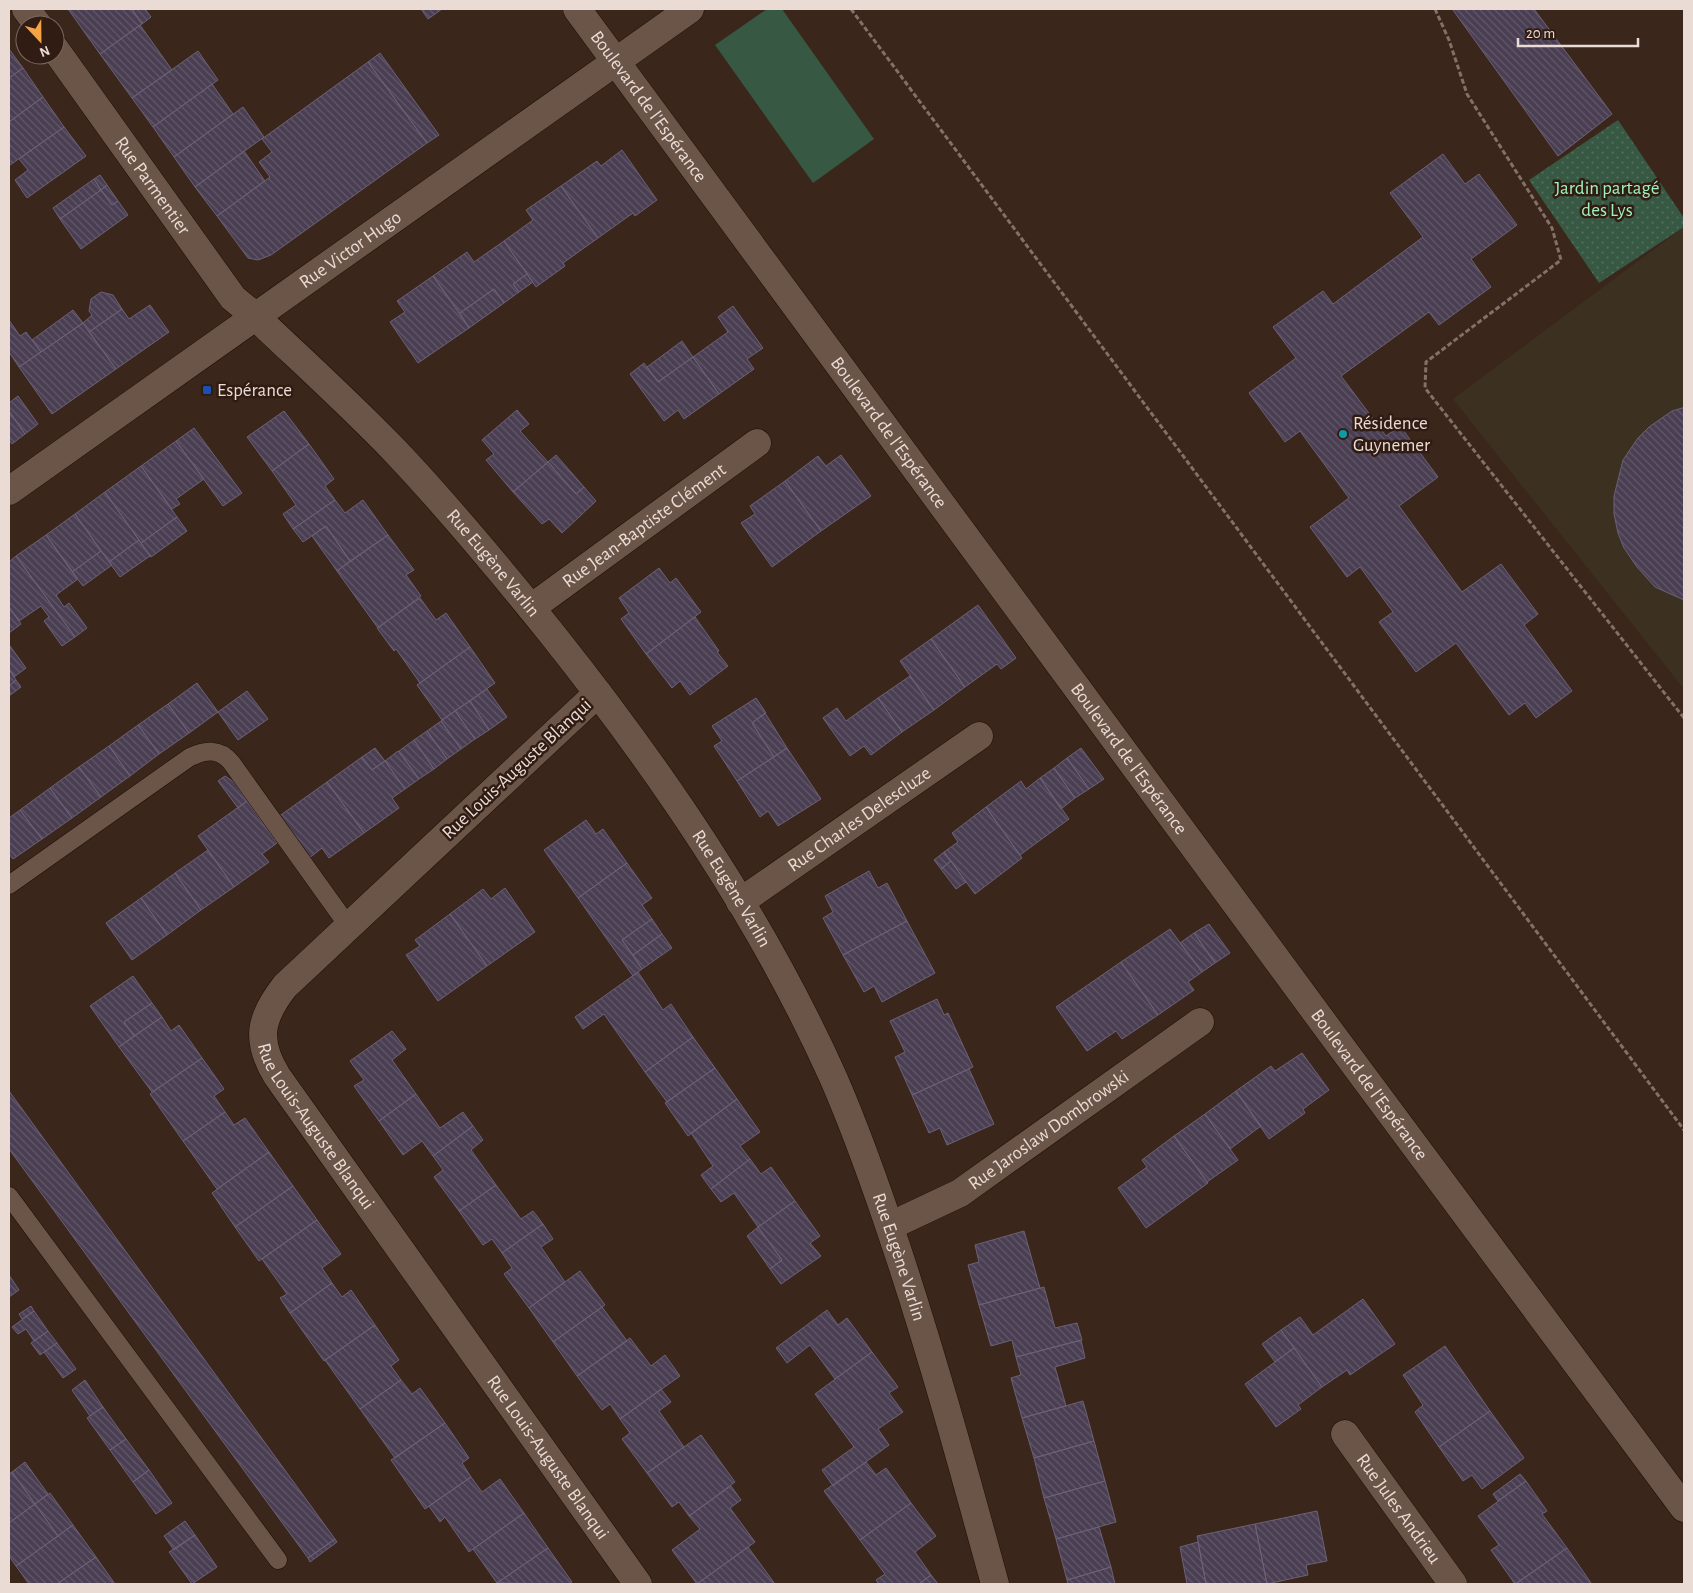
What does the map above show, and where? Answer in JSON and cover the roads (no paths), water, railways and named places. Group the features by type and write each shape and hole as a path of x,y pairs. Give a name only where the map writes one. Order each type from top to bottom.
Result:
{"street":[{"name":"Boulevard de l'Espérance","path":"577,9 1325,1026 1684,1508"},
{"name":"Rue Victor Hugo","path":"9,491 690,9"},
{"name":"Rue Parmentier","path":"65,63 233,298 255,316"},
{"name":"Rue Eugène Varlin","path":"255,316 395,451 472,536 598,693 660,778 716,861 740,902 789,989 833,1077 863,1150 890,1226 936,1370 995,1584"},
{"name":"Rue Jean-Baptiste Clément","path":"531,608 757,443"},
{"name":"Rue Louis-Auguste Blanqui","path":"598,693 285,986 268,1010 262,1036 269,1063 638,1584"},
{"name":"Rue Charles Delescluze","path":"740,902 979,736"},
{"name":"Rue Jaroslaw Dombrowski","path":"890,1226 960,1193 1200,1022"},
{"name":"Rue Jules Andrieu","path":"1345,1434 1453,1584"}],"lane":[{"path":"9,885 190,757 206,750 219,752 231,762 349,927"},
{"path":"9,1196 278,1560"}],"place":[{"name":"Espérance","path":"207,390"},
{"name":"Résidence Guynemer","path":"1343,434"}],"park label":[{"name":"Jardin partagé des Lys","path":"1607,199"}]}
